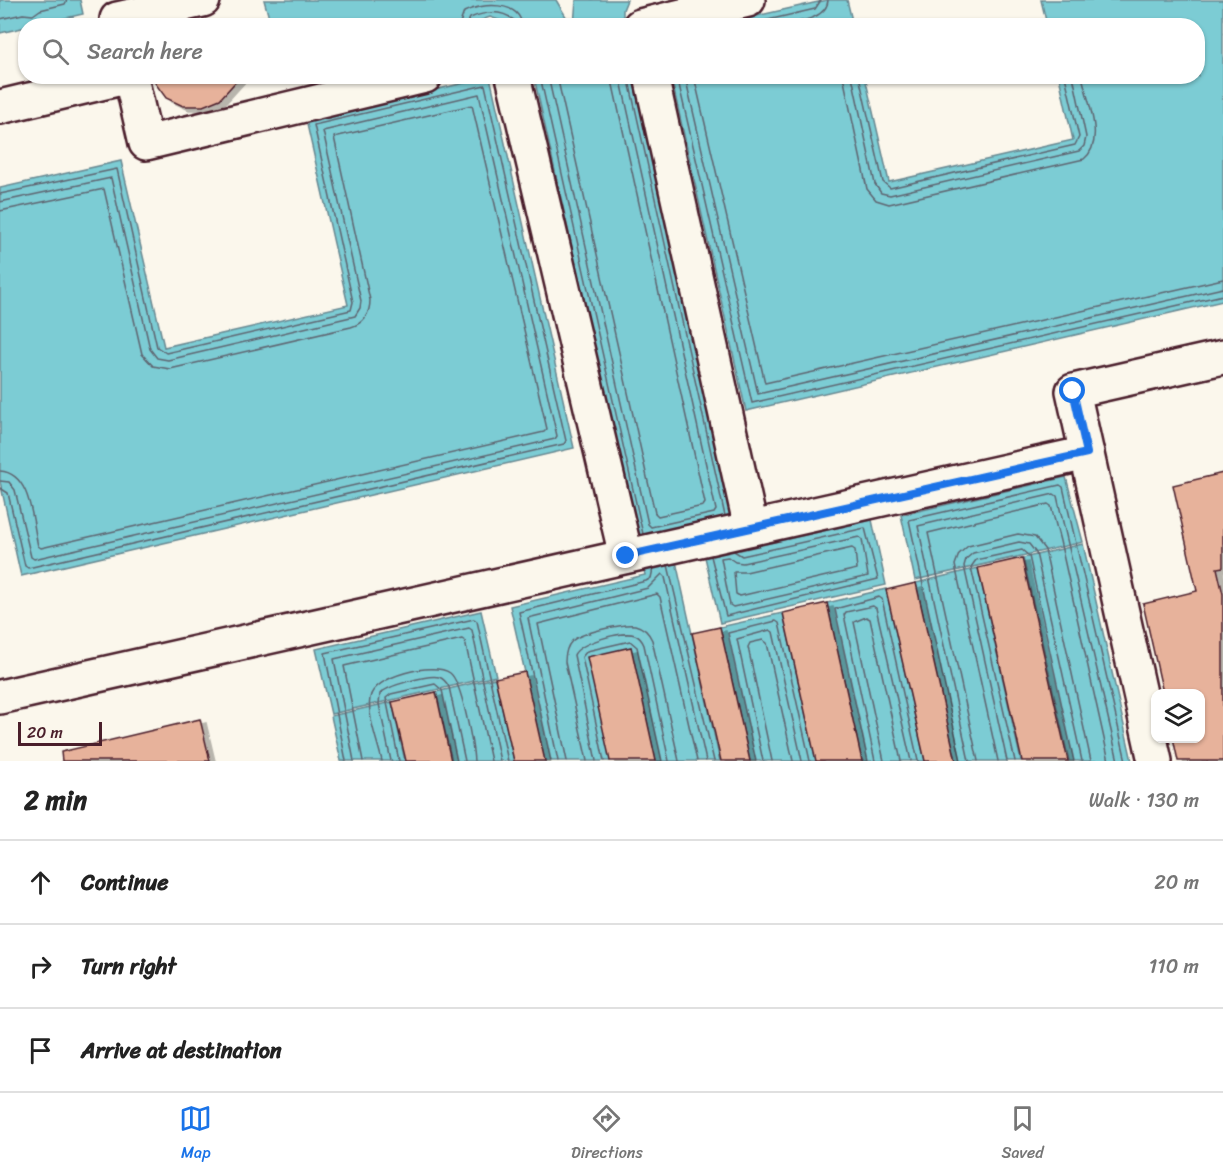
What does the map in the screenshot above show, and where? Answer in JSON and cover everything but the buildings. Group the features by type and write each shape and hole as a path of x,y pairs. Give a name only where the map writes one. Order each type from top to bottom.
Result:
{"lane":[{"path":"122,18 203,0"},
{"path":"673,18 748,0"},
{"path":"0,107 100,84"},
{"path":"132,84 146,143 392,84"},
{"path":"515,84 626,556"},
{"path":"653,84 751,528"},
{"path":"1155,761 1073,391 1223,357"},
{"path":"0,697 1087,453"}],"water":[{"path":"0,0 80,0 83,14 66,18 18,18 18,29 0,33"},
{"path":"264,0 556,0 567,18 490,17 269,18"},
{"path":"576,0 627,0 623,18 575,18"},
{"path":"827,0 847,0 851,18 747,18"},
{"path":"1041,0 1223,0 1223,301 746,411 673,84 867,84 889,182 1073,140 1061,84 1205,84 1205,18 1045,18"},
{"path":"460,84 492,84 574,448 21,576 0,482 0,188 121,161 164,347 348,305 306,120"},
{"path":"536,84 635,84 733,522 638,543"},
{"path":"1066,477 1083,542 915,580 901,515"},
{"path":"872,520 886,585 720,623 703,548 737,541 740,550"},
{"path":"1083,544 1132,761 1069,761 1023,558"},
{"path":"675,557 720,761 656,761 631,647 610,761 545,761 510,606 645,575 643,565"},
{"path":"978,568 1021,761 956,761 916,583"},
{"path":"886,589 925,761 862,761 827,603"},
{"path":"481,611 496,676 331,714 316,649"},
{"path":"783,613 816,761 750,761 720,627"},
{"path":"495,678 514,761 452,761 436,692"},
{"path":"392,702 405,761 341,761 331,716"}],"route":[{"path":"626,556 1087,453 1073,391"}]}
